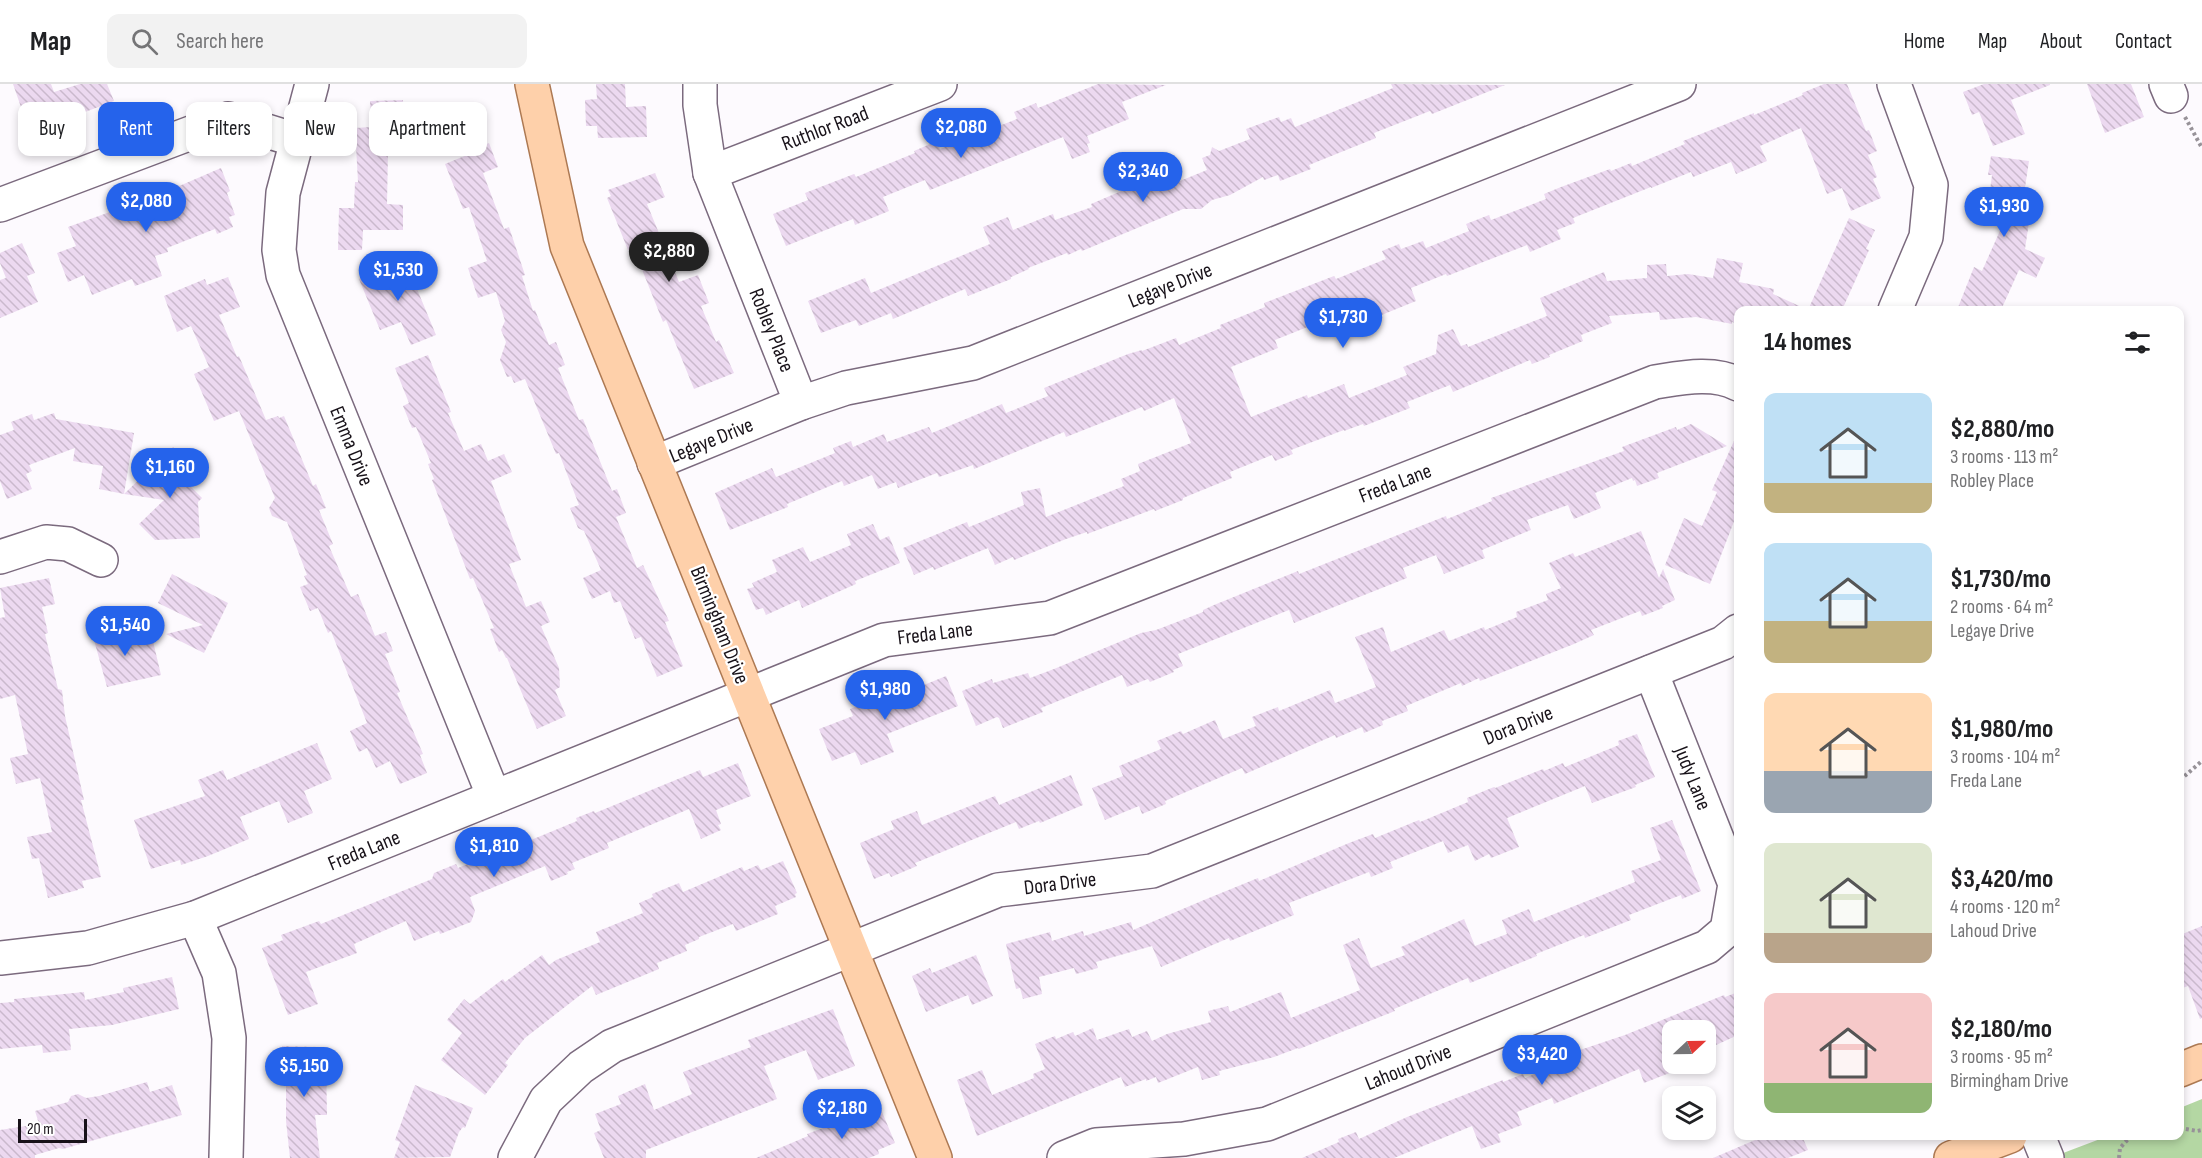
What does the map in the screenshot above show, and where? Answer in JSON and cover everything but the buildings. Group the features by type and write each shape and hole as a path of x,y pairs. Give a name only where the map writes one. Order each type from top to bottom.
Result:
{"main road":[{"name":"Birmingham Drive","path":"532,84 567,246 935,1158"},
{"path":"2184,1069 2202,1062"},
{"path":"1951,1158 1999,1140"}],"street":[{"name":"Emma Drive","path":"308,102 312,84"},
{"name":"Robley Place","path":"700,84 700,105 710,173 801,403"},
{"name":"Ruthlor Road","path":"710,173 940,84"},
{"name":"Legaye Drive","path":"654,463 801,403 846,388 973,363 1679,84"},
{"path":"1894,84 1931,185 1926,237 1897,306"},
{"path":"0,206 228,119 284,137"},
{"name":"Emma Drive","path":"294,156 283,193 279,250 283,275 494,797"},
{"name":"Freda Lane","path":"1,953 88,948 195,918 884,640 1050,618 1655,382 1695,376 1734,381"},
{"path":"0,557 46,542 68,544 101,560"},
{"name":"Dora Drive","path":"515,1158 546,1100 581,1067 612,1046 998,890 1152,871 1724,643 1734,634"},
{"name":"Judy Lane","path":"1651,672 1734,881"},
{"name":"Lahoud Drive","path":"1064,1158 1096,1145 1184,1139 1267,1124 1707,947 1727,930 1734,890"},
{"path":"195,918 219,973 229,1038 226,1158"},
{"path":"2040,1140 2047,1158"}],"path":[{"path":"2169,90 2202,148"},
{"path":"2184,777 2202,761"},
{"path":"2184,1129 2202,1130"},
{"path":"2119,1158 2120,1148 2127,1140"}],"green space":[{"path":"2202,1099 2202,1158 2050,1158 2097,1140 2184,1140 2184,1106"}]}
